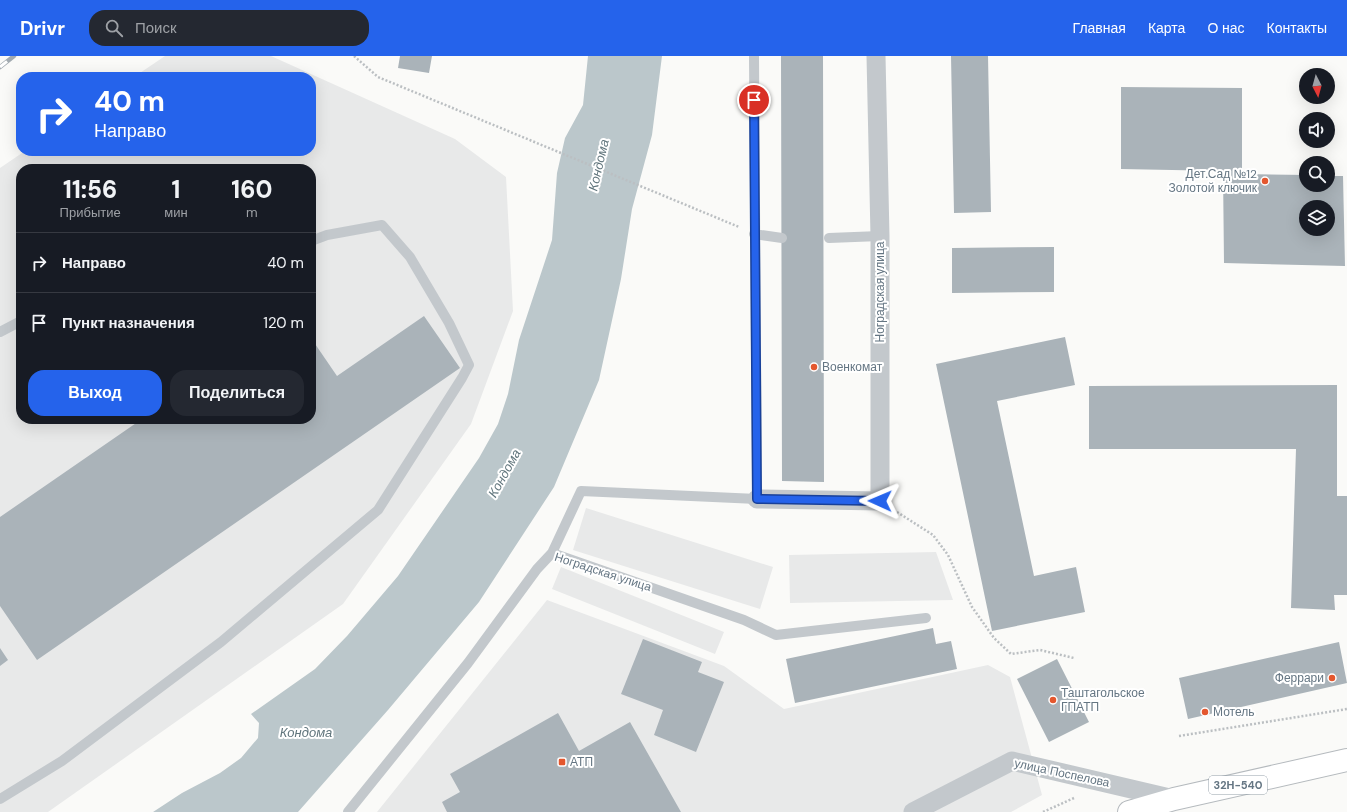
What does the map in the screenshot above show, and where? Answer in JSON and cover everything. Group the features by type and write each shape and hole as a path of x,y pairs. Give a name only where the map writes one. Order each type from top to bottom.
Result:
{"main road":[{"name":"32Н-540","path":"1129,812 1174,799 1347,760"}],"street":[{"name":"Ноградская улица","path":"876,56 880,236 880,501"},
{"path":"757,499 880,501"},
{"name":"улица Поспелова","path":"913,812 1012,761 1174,799"}],"lane":[{"path":"552,553 581,492 757,499 754,234 754,56"},
{"path":"0,799 62,761 221,642 378,510 462,378 469,365 449,323 410,256 382,225 327,235 316,239"},
{"path":"754,234 782,238"},
{"path":"829,238 880,236"},
{"path":"0,332 16,324"},
{"name":"Ноградская улица","path":"348,812 468,663 538,569 552,553 744,620 776,635 926,618"}],"path":[{"path":"354,56 378,77 754,234"},
{"path":"880,501 933,535 948,555 972,607 994,638 1011,654 1040,650 1074,658"},
{"path":"1179,736 1347,709"},
{"path":"1043,812 1074,798"}],"shaded area":[{"path":"165,56 271,56 306,72 141,72"},
{"path":"316,76 455,139 506,177 513,311 471,424 343,604 48,812 0,812 0,168 18,156 316,156"},
{"path":"586,508 773,567 760,609 573,550"},
{"path":"936,552 953,600 790,603 789,555"},
{"path":"561,567 724,632 715,654 552,589"},
{"path":"547,600 724,666 784,709 988,665 1010,677 1042,795 1011,812 377,812"}],"water":[{"name":"Кондома","path":"588,56 662,56 652,135 632,209 621,279 599,380 554,487 479,602 388,710 298,812 153,812 182,793 220,773 241,758 258,738 259,723 251,714 315,669 347,636 398,576 479,458 498,424 508,394 519,340 552,240 557,173 565,138 583,105"}],"building":[{"path":"400,56 432,56 429,73 398,68"},
{"path":"781,56 823,56 824,482 782,481"},
{"path":"951,56 988,56 991,212 954,213"},
{"name":"Дет.Сад №12 Золотой ключик","path":"1121,87 1242,88 1242,174 1299,175 1299,192 1335,192 1335,176 1343,176 1345,266 1224,263 1223,171 1121,169"},
{"path":"1054,247 1054,292 952,293 952,248"},
{"path":"424,316 460,368 37,660 0,606 0,517 135,424 316,424 316,345 337,376"},
{"path":"1065,337 1075,385 997,401 1034,576 1076,567 1085,612 992,631 936,364"},
{"path":"1337,385 1337,496 1347,496 1347,595 1334,595 1335,610 1291,608 1296,449 1089,449 1089,386"},
{"path":"933,628 936,644 951,641 957,669 795,703 786,659"},
{"path":"643,639 702,662 698,672 724,682 696,752 654,735 663,710 621,694"},
{"path":"1339,642 1347,683 1188,719 1179,678"},
{"path":"0,648 8,660 0,666"},
{"name":"Таштагольское ГПАТП","path":"1057,659 1089,722 1049,742 1017,679"},
{"name":"АТП","path":"558,713 579,751 630,722 681,812 447,812 442,802 460,792 450,774"}],"railway":[{"path":"0,67 14,56"}],"place":[{"name":"Дет.Сад №12 Золотой ключик","path":"1265,181"},
{"name":"Военкомат","path":"814,367"},
{"name":"Феррари","path":"1332,678"},
{"name":"Таштагольское ГПАТП","path":"1053,700"},
{"name":"Мотель","path":"1205,712"},
{"name":"АТП","path":"562,762"}],"route":[{"path":"754,100 757,499 880,501"}]}
